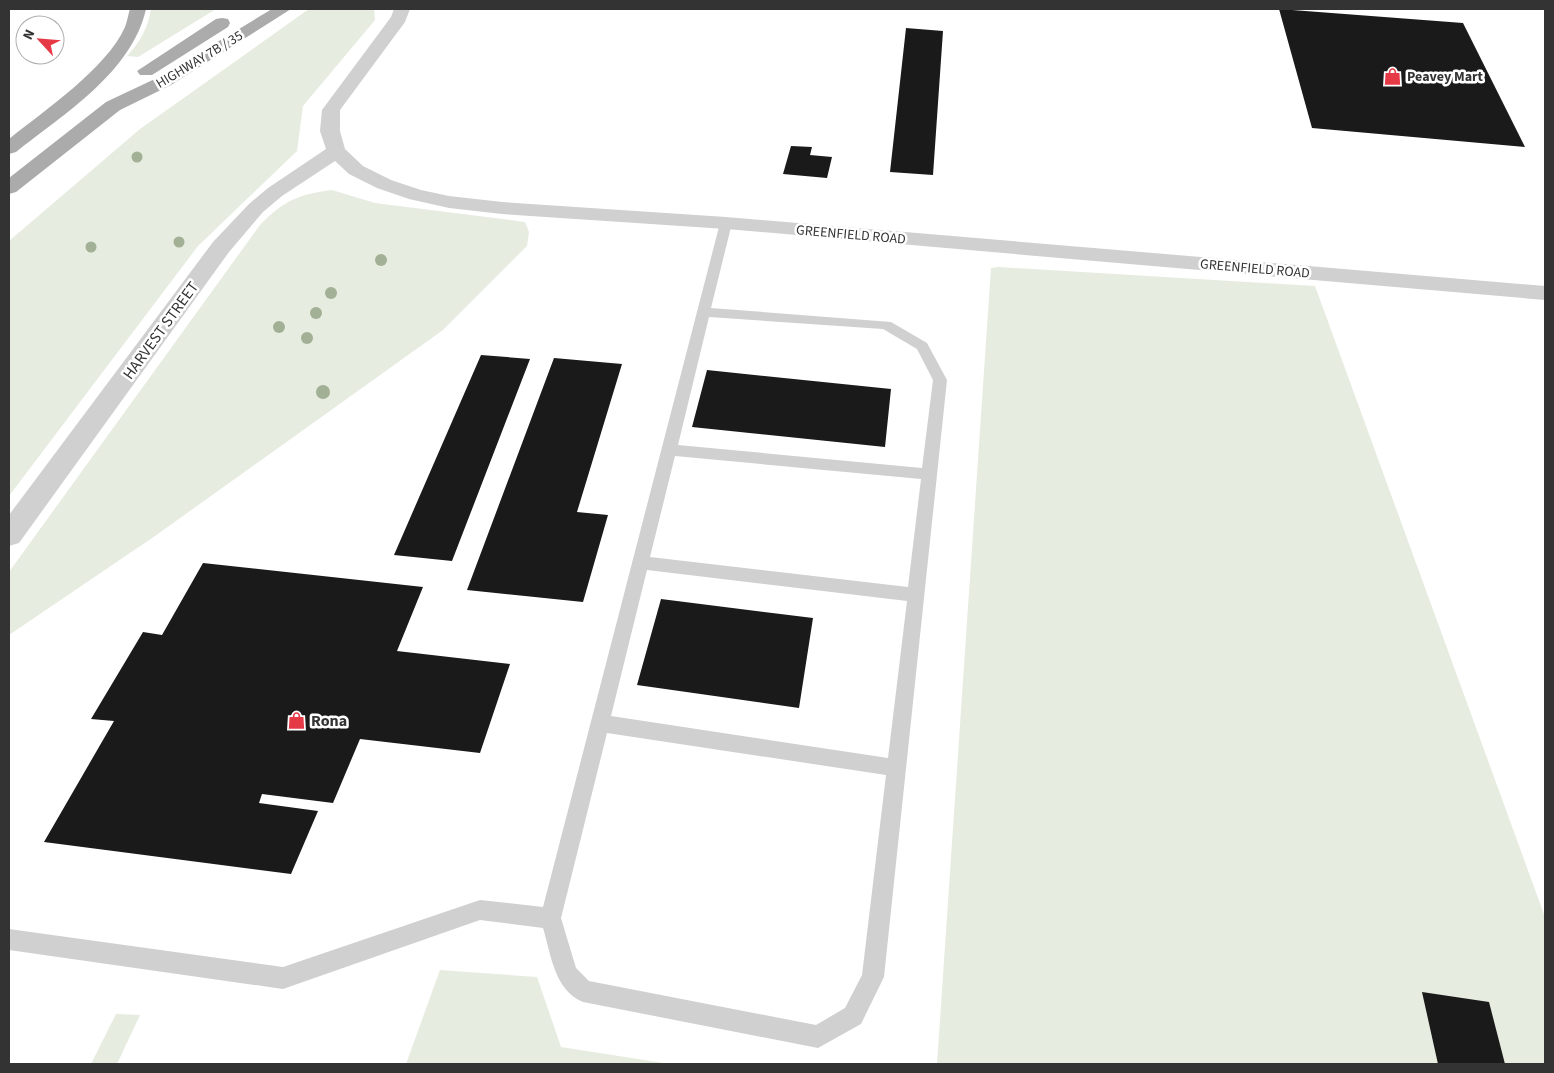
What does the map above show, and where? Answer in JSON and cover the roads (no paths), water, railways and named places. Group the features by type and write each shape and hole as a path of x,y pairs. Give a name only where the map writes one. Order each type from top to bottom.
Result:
{"main road":[{"path":"9,148 114,57 129,39 138,20 138,9"},
{"name":"HIGHWAY 7B / 35","path":"113,106 165,81 283,9"},
{"name":"HIGHWAY 7B / 35","path":"9,188 113,106 140,76 238,14"}],"street":[{"path":"336,152 330,131 331,110 399,18 402,9"},
{"name":"GREENFIELD ROAD","path":"336,152 356,170 384,184 448,202 512,209 726,223 1545,293"},
{"name":"HARVEST STREET","path":"9,535 221,247 256,208 275,192 336,152"}],"lane":[{"path":"704,312 886,325 922,346 940,380 873,977 853,1016 818,1037 583,991 567,974 551,918 726,223"},
{"path":"669,450 929,474"},
{"path":"641,563 916,594"},
{"path":"600,723 897,768"},
{"path":"9,940 283,978 480,910 551,918"}],"place":[{"name":"Peavey Mart","path":"1393,76"},
{"name":"Rona","path":"297,720"}]}
